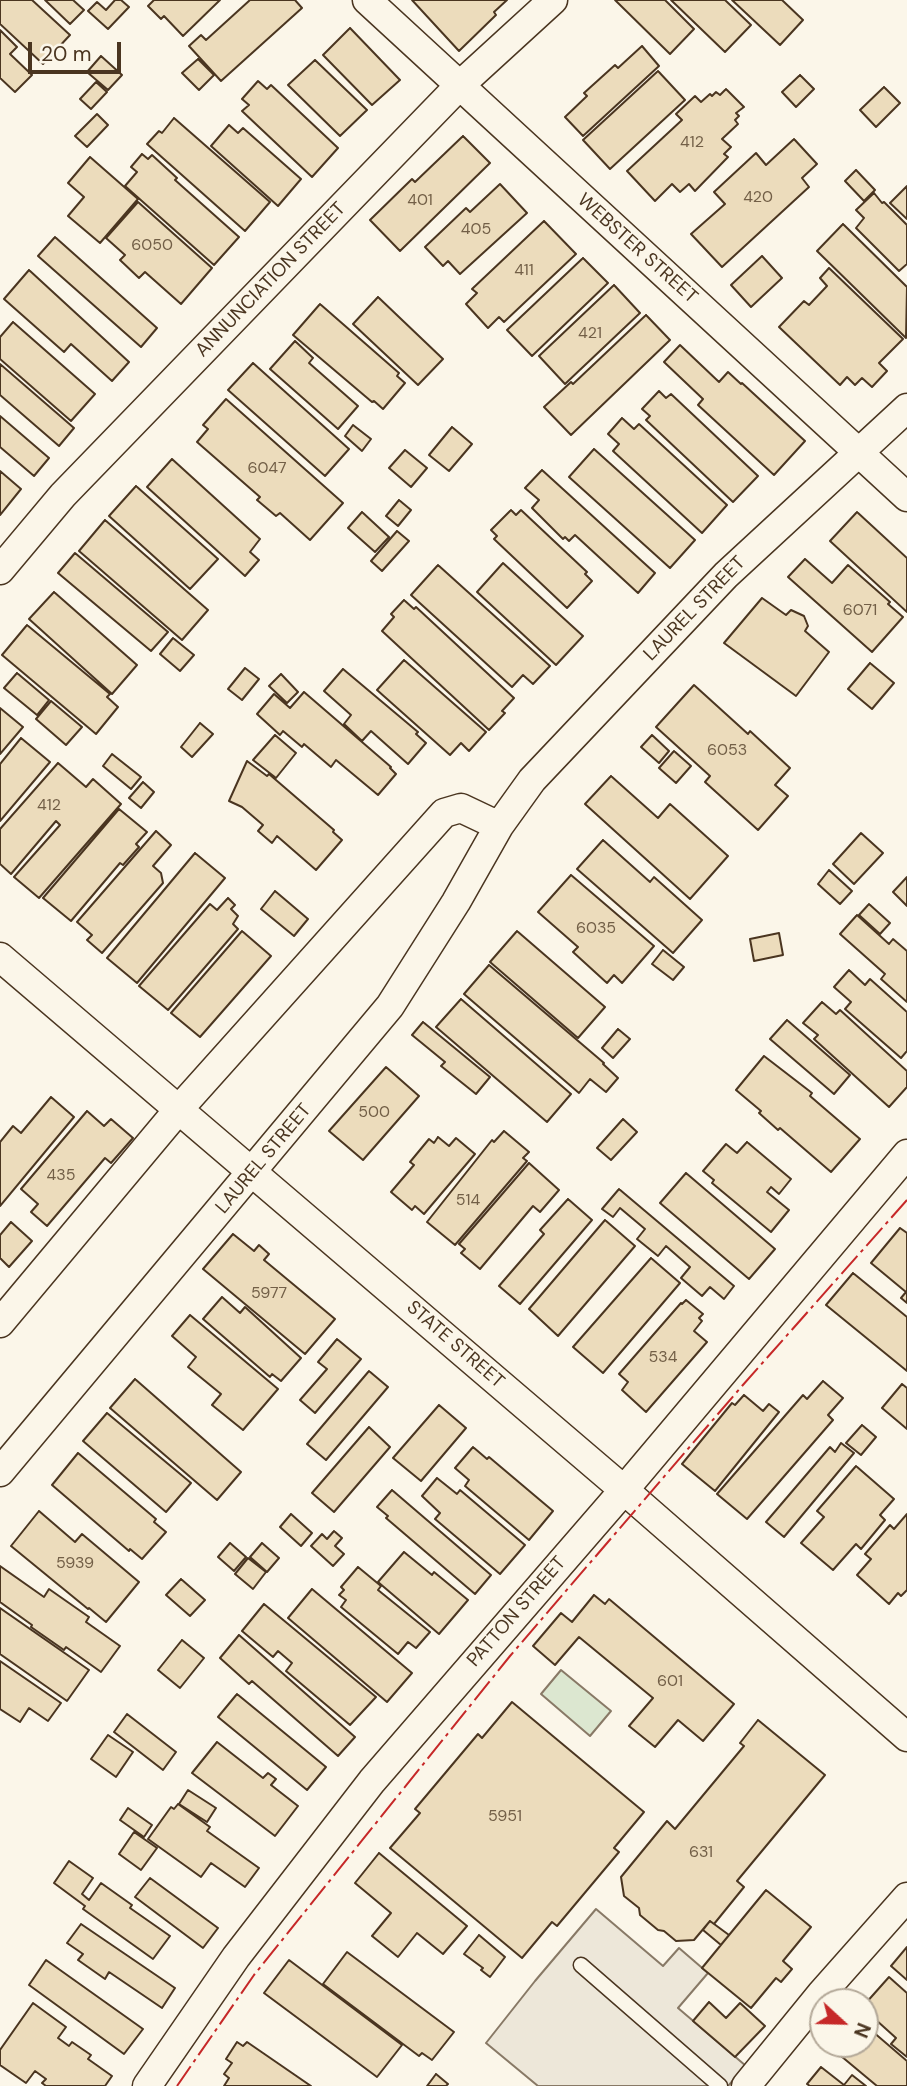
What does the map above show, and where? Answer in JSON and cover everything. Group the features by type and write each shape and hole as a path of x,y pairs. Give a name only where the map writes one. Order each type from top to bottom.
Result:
{"street":[{"name":"WEBSTER STREET","path":"367,0 907,497"},
{"name":"ANNUNCIATION STREET","path":"0,570 63,495 458,86 553,0"},
{"name":"LAUREL STREET","path":"0,1472 390,1006 456,902 499,826 532,780 726,575 907,408"},
{"path":"0,1323 179,1109 444,813 461,808 499,826"},
{"name":"STATE STREET","path":"0,957 624,1490 907,1737"},
{"name":"PATTON STREET","path":"147,2086 236,1957 372,1781 624,1490 907,1154"},
{"path":"746,2086 821,1994 907,1897"}],"lane":[{"path":"581,1965 720,2086"}],"green space":[{"path":"561,1670 611,1711 590,1736 541,1694"}],"shaded area":[{"path":"596,1909 663,1966 679,1948 708,1973 678,2008 746,2066 728,2086 538,2086 486,2043"}],"building":[{"path":"0,0 32,0 70,35 43,64 0,24"},
{"path":"45,0 73,0 84,10 70,24"},
{"path":"115,0 121,0 129,7 108,29 88,11 97,2 106,10"},
{"path":"154,0 220,0 183,36 164,16 161,19 148,6"},
{"path":"250,0 295,0 302,8 221,81 189,46 201,35 206,40"},
{"path":"412,0 507,0 494,12 496,15 459,51"},
{"path":"615,0 665,0 694,29 670,54"},
{"path":"671,0 725,0 751,25 725,52"},
{"path":"732,0 782,0 803,20 780,45"},
{"path":"350,28 400,80 372,105 323,55"},
{"path":"0,30 17,47 10,54 32,75 15,92 0,78"},
{"path":"642,46 659,66 583,136 565,117 587,96 584,93 615,65 618,68"},
{"path":"101,56 122,75 108,90 87,72"},
{"path":"198,59 214,75 199,90 182,73"},
{"path":"315,60 367,110 340,136 288,85"},
{"path":"658,71 685,100 610,169 583,140"},
{"path":"800,75 814,89 796,107 782,92"},
{"path":"258,81 267,89 271,85 338,148 312,177 242,111 249,105 242,99"},
{"path":"96,82 107,92 91,109 80,99"},
{"path":"884,87 900,103 876,127 860,110"},
{"path":"726,89 744,107 736,113 739,116 735,120 738,124 722,139 731,147 724,154 728,157 695,191 689,184 680,192 672,184 655,201 627,171 682,120 676,114 695,96 701,102 710,94 712,96 716,92 720,95"},
{"path":"97,114 108,125 87,147 75,136"},
{"path":"174,118 270,202 245,231 147,144 159,131 162,133"},
{"path":"229,125 238,133 243,128 301,179 278,206 211,146"},
{"path":"463,136 490,163 400,251 370,220 412,179 415,182"},
{"path":"794,139 817,164 802,178 809,187 722,267 691,234 725,204 714,192 756,153 766,165"},
{"path":"142,154 148,159 152,155 177,178 175,180 239,237 214,265 125,186 137,172 131,167"},
{"path":"90,157 138,199 100,243 68,216 84,197 68,183"},
{"path":"856,170 875,190 864,201 845,181"},
{"path":"500,184 527,213 460,274 448,261 443,266 425,247 466,208 470,212"},
{"path":"907,186 907,219 890,203"},
{"path":"874,193 907,225 907,264 899,271 856,228 864,218 856,210"},
{"path":"138,202 212,268 181,304 145,272 139,278 120,260 125,255 106,238"},
{"path":"544,221 576,254 504,322 499,317 488,328 466,304 477,293 472,289"},
{"path":"843,224 907,287 906,338 817,251"},
{"path":"55,237 157,328 141,347 38,256"},
{"path":"762,256 782,278 751,307 731,285"},
{"path":"583,258 608,283 532,356 507,330"},
{"path":"829,268 903,339 879,363 887,371 872,387 862,378 855,385 847,377 840,385 779,327 804,301 809,305 827,286 820,278"},
{"path":"29,270 129,362 112,381 71,344 64,352 4,299"},
{"path":"614,285 640,313 565,384 539,356"},
{"path":"378,297 443,359 418,385 353,324"},
{"path":"320,304 399,373 397,376 405,383 383,409 293,335"},
{"path":"646,315 670,340 571,435 544,407 571,382 573,384"},
{"path":"13,322 95,394 71,421 0,359 0,337"},
{"path":"295,341 313,358 309,363 358,406 338,429 270,369"},
{"path":"680,345 719,382 728,372 805,441 774,475 698,405 703,399 664,362"},
{"path":"253,363 349,449 325,476 228,390"},
{"path":"0,364 74,428 59,446 0,395"},
{"path":"659,391 666,398 671,394 758,476 733,502 646,420 650,416 642,409"},
{"path":"226,399 343,503 310,540 280,513 276,516 257,500 260,497 197,442 208,429 203,425"},
{"path":"0,416 49,458 34,476 0,447"},
{"path":"622,418 634,429 639,424 727,505 702,533 613,451 619,444 608,434"},
{"path":"353,425 371,439 362,451 345,436"},
{"path":"452,427 472,444 449,471 429,455"},
{"path":"594,449 695,540 670,568 569,477"},
{"path":"405,450 427,468 411,487 389,468"},
{"path":"172,459 260,539 250,552 259,560 245,576 147,487"},
{"path":"542,470 655,573 638,593 575,535 569,541 565,537 563,539 532,508 539,500 525,488"},
{"path":"0,471 21,489 0,515"},
{"path":"136,486 218,559 190,589 109,516"},
{"path":"399,500 411,510 398,526 386,516"},
{"path":"511,510 516,515 521,510 587,572 585,574 592,581 567,608 494,539 497,536 491,530"},
{"path":"362,512 389,537 375,552 348,528"},
{"path":"857,512 907,558 907,612 830,541"},
{"path":"105,520 208,610 182,640 79,551"},
{"path":"397,531 409,541 382,571 371,561"},
{"path":"75,553 168,632 151,651 58,573"},
{"path":"805,559 832,583 848,565 903,617 872,652 788,577"},
{"path":"503,563 583,636 556,665 477,592"},
{"path":"438,565 550,666 533,684 523,675 512,687 411,595"},
{"path":"54,592 137,665 112,694 29,619"},
{"path":"762,598 786,615 791,610 804,616 808,626 805,631 829,652 796,696 724,643"},
{"path":"404,600 414,609 416,607 514,698 502,711 505,713 489,730 382,631 394,617 391,614"},
{"path":"27,625 110,694 107,697 118,707 96,734 2,655"},
{"path":"173,638 194,655 180,671 160,654"},
{"path":"404,660 486,732 469,751 461,743 450,755 377,690"},
{"path":"870,663 894,683 872,709 848,689"},
{"path":"245,668 259,679 242,700 228,689"},
{"path":"343,669 418,732 416,734 426,743 408,764 371,731 362,741 344,724 351,715 324,691"},
{"path":"17,673 49,700 37,715 4,688"},
{"path":"281,674 298,692 287,703 269,686"},
{"path":"694,685 790,768 775,785 788,796 758,830 705,782 710,776 656,727"},
{"path":"304,692 391,767 396,774 378,795 336,760 331,767 304,744 302,747 283,731 280,735 257,714 274,694 290,708"},
{"path":"51,701 82,727 66,745 36,719"},
{"path":"0,708 23,727 0,754"},
{"path":"200,723 213,734 192,757 181,747"},
{"path":"275,735 296,753 276,778 253,760"},
{"path":"652,735 669,751 659,763 641,747"},
{"path":"21,738 50,762 0,821 0,764"},
{"path":"674,751 691,766 676,783 659,768"},
{"path":"112,754 141,777 131,789 103,766"},
{"path":"247,761 267,776 269,774 342,840 316,870 277,836 272,843 258,831 263,825 242,807 229,801"},
{"path":"58,763 86,787 93,779 121,804 39,898 14,877 60,825 56,821 11,874 0,864 0,829"},
{"path":"611,776 658,818 670,804 728,856 690,899 585,804"},
{"path":"143,782 154,792 141,808 129,798"},
{"path":"119,809 147,832 136,844 139,847 123,865 120,863 71,921 43,898"},
{"path":"156,831 171,845 153,866 161,873 163,883 102,953 87,940 92,935 77,922"},
{"path":"861,833 883,853 854,884 833,864"},
{"path":"603,840 650,882 654,877 702,920 673,953 577,869"},
{"path":"195,853 225,878 137,983 107,958"},
{"path":"829,870 852,891 840,904 818,884"},
{"path":"571,875 654,946 622,983 614,975 607,983 573,952 578,947 538,912"},
{"path":"907,877 907,906 893,892"},
{"path":"275,891 308,919 294,936 261,909"},
{"path":"228,898 235,905 231,909 238,916 233,924 238,929 168,1010 139,986 210,904 217,910"},
{"path":"869,904 890,923 880,934 859,915"},
{"path":"857,915 889,944 893,939 907,951 907,1002 881,979 885,974 840,934"},
{"path":"242,931 271,956 200,1037 171,1013"},
{"path":"517,931 605,1007 578,1038 490,962"},
{"path":"779,933 783,955 754,961 750,939"},
{"path":"663,950 684,967 673,980 652,964"},
{"path":"489,965 618,1078 606,1092 590,1079 579,1093 464,994"},
{"path":"849,970 865,985 870,979 907,1012 907,1051 901,1058 845,1009 851,1002 834,987"},
{"path":"461,999 571,1094 547,1122 436,1027"},
{"path":"822,1002 836,1014 840,1010 907,1071 907,1087 889,1107 814,1039 818,1035 803,1023"},
{"path":"787,1020 850,1075 834,1094 770,1039"},
{"path":"423,1022 490,1077 476,1094 441,1066 445,1062 412,1035"},
{"path":"618,1029 630,1039 613,1058 602,1048"},
{"path":"764,1056 812,1093 810,1096 860,1139 831,1172 780,1128 778,1130 736,1090"},
{"path":"386,1067 419,1096 363,1160 329,1131"},
{"path":"51,1097 74,1117 0,1206 0,1142 13,1126 21,1133"},
{"path":"87,1111 104,1126 111,1119 133,1138 111,1163 105,1158 47,1226 31,1212 38,1204 21,1189"},
{"path":"623,1119 637,1132 611,1160 597,1148"},
{"path":"504,1131 529,1152 523,1158 527,1161 455,1245 427,1222 492,1140 494,1142"},
{"path":"438,1137 449,1146 456,1138 475,1154 424,1214 415,1206 412,1210 391,1192 414,1165 410,1162 429,1139 434,1143"},
{"path":"747,1142 791,1179 779,1194 771,1187 767,1192 789,1210 771,1232 712,1183 714,1180 703,1171 726,1144 737,1153"},
{"path":"529,1163 559,1190 540,1212 533,1206 480,1269 461,1253 465,1249 459,1244"},
{"path":"686,1173 775,1249 749,1279 660,1203"},
{"path":"619,1189 734,1286 724,1299 710,1287 702,1296 681,1278 690,1267 666,1246 658,1256 637,1239 645,1229 620,1208 613,1217 602,1209"},
{"path":"568,1199 592,1220 520,1304 499,1286 544,1234 540,1230"},
{"path":"605,1220 635,1246 558,1336 529,1309"},
{"path":"11,1222 32,1241 9,1267 0,1258 0,1235"},
{"path":"900,1228 907,1233 907,1303 901,1298 906,1292 871,1263"},
{"path":"233,1234 254,1251 259,1245 269,1254 264,1260 335,1319 305,1354 203,1269"},
{"path":"651,1258 680,1283 603,1373 573,1347"},
{"path":"853,1273 907,1317 907,1371 826,1305"},
{"path":"222,1297 240,1313 245,1307 301,1358 281,1381 272,1374 270,1377 203,1319"},
{"path":"686,1300 703,1314 699,1318 702,1321 694,1331 707,1342 646,1412 622,1390 628,1382 619,1374"},
{"path":"190,1315 278,1389 243,1430 212,1405 221,1394 188,1367 196,1357 172,1336"},
{"path":"337,1339 361,1359 315,1413 300,1400 327,1369 318,1362"},
{"path":"369,1371 388,1387 326,1460 307,1444"},
{"path":"135,1379 241,1472 217,1500 110,1408"},
{"path":"823,1381 843,1398 828,1415 833,1420 747,1519 717,1494 803,1395 807,1399"},
{"path":"902,1384 907,1388 907,1429 882,1408"},
{"path":"744,1395 763,1411 769,1404 779,1412 715,1491 682,1464 732,1403 735,1405"},
{"path":"439,1405 466,1428 421,1481 393,1458"},
{"path":"107,1413 191,1483 166,1512 83,1441"},
{"path":"862,1425 876,1437 861,1455 846,1443"},
{"path":"369,1427 390,1447 334,1512 312,1493"},
{"path":"841,1443 854,1453 784,1537 766,1522 830,1447 835,1452"},
{"path":"473,1447 487,1459 489,1457 553,1511 529,1540 465,1486 469,1480 455,1468"},
{"path":"78,1453 156,1519 154,1522 166,1532 142,1559 52,1485"},
{"path":"856,1466 894,1499 880,1515 885,1520 861,1549 856,1544 833,1570 801,1543 824,1517 817,1511"},
{"path":"437,1478 457,1494 460,1490 525,1545 500,1574 435,1519 440,1513 422,1496"},
{"path":"392,1490 491,1575 475,1594 386,1518 388,1516 377,1507"},
{"path":"39,1511 75,1542 82,1534 139,1582 106,1622 11,1546"},
{"path":"291,1514 312,1533 301,1546 280,1527"},
{"path":"907,1514 907,1590 901,1596 898,1593 889,1604 857,1575 871,1559 865,1554 890,1525 894,1529"},
{"path":"334,1531 342,1538 335,1546 344,1554 333,1566 311,1546 322,1534 327,1539"},
{"path":"230,1543 246,1557 234,1571 218,1557"},
{"path":"262,1543 279,1558 267,1572 250,1557"},
{"path":"404,1552 468,1600 439,1634 378,1582"},
{"path":"248,1558 266,1572 253,1589 235,1574"},
{"path":"0,1566 44,1597 49,1589 89,1617 86,1622 120,1646 101,1672 66,1647 64,1650 0,1602"},
{"path":"358,1567 381,1586 378,1590 430,1632 416,1648 408,1642 398,1654 341,1607 346,1600 339,1595 344,1590 341,1587"},
{"path":"181,1579 205,1600 190,1616 166,1595"},
{"path":"312,1589 412,1673 387,1702 288,1618"},
{"path":"594,1595 605,1604 609,1599 734,1704 703,1741 678,1720 655,1747 629,1726 653,1698 579,1637 555,1665 533,1646 561,1613 572,1622"},
{"path":"264,1604 376,1697 350,1725 286,1671 292,1663 278,1651 273,1657 242,1631"},
{"path":"0,1608 89,1670 67,1701 0,1654"},
{"path":"239,1635 355,1737 338,1756 252,1681 249,1684 220,1658"},
{"path":"182,1640 204,1658 180,1688 158,1670"},
{"path":"0,1661 61,1703 48,1721 29,1708 20,1722 0,1709"},
{"path":"237,1694 326,1767 307,1790 218,1717"},
{"path":"512,1702 644,1812 614,1848 619,1852 557,1926 552,1922 522,1958 390,1848 420,1813 415,1809 478,1734 482,1738"},
{"path":"127,1714 176,1752 163,1770 114,1732"},
{"path":"758,1720 825,1775 737,1881 744,1887 714,1924 710,1921 694,1940 676,1941 640,1915 639,1908 624,1896 621,1877 667,1821 675,1829 744,1746 740,1743"},
{"path":"108,1735 133,1752 116,1777 91,1759"},
{"path":"217,1742 263,1778 268,1773 276,1779 271,1785 298,1806 275,1836 192,1773"},
{"path":"188,1790 216,1808 207,1822 179,1804"},
{"path":"178,1804 210,1827 207,1831 259,1868 245,1887 211,1863 201,1877 148,1839 171,1807 174,1809"},
{"path":"128,1808 152,1825 144,1837 120,1820"},
{"path":"134,1832 157,1848 141,1870 119,1854"},
{"path":"379,1853 467,1926 443,1954 417,1933 398,1957 372,1936 391,1913 355,1883"},
{"path":"69,1861 93,1878 82,1894 89,1900 101,1883 132,1905 130,1908 170,1936 153,1959 83,1909 85,1906 54,1883"},
{"path":"150,1878 218,1928 203,1948 135,1897"},
{"path":"766,1890 811,1927 783,1961 792,1969 781,1982 776,1978 751,2008 702,1968"},
{"path":"710,1921 729,1935 721,1945 703,1930"},
{"path":"81,1924 175,1988 162,2008 109,1972 105,1979 78,1960 83,1954 67,1943"},
{"path":"479,1935 505,1957 490,1977 481,1970 483,1968 464,1954"},
{"path":"907,1947 907,1980 891,1966"},
{"path":"347,1952 454,2032 432,2060 422,2053 419,2056 323,1984"},
{"path":"46,1960 143,2029 124,2054 29,1985"},
{"path":"289,1960 402,2045 377,2077 264,1993"},
{"path":"889,1977 907,1993 907,2057 891,2044 896,2038 879,2023 879,1988"},
{"path":"709,2002 726,2018 740,2003 765,2026 735,2057 693,2021"},
{"path":"33,2003 66,2027 58,2038 69,2046 72,2042 91,2055 88,2059 112,2076 105,2086 46,2086 42,2083 46,2079 35,2071 26,2083 0,2065 0,2050"},
{"path":"879,2037 907,2061 907,2086 877,2086 843,2058 879,2058"},
{"path":"237,2042 243,2046 247,2042 311,2086 224,2086 229,2078 224,2074 232,2063 226,2059"},
{"path":"821,2067 844,2085 852,2075 866,2086 807,2084"},
{"path":"436,2074 448,2084 446,2086 427,2086"}],"power":[{"path":"177,2086 254,1975 510,1656 742,1386 907,1200"}]}
